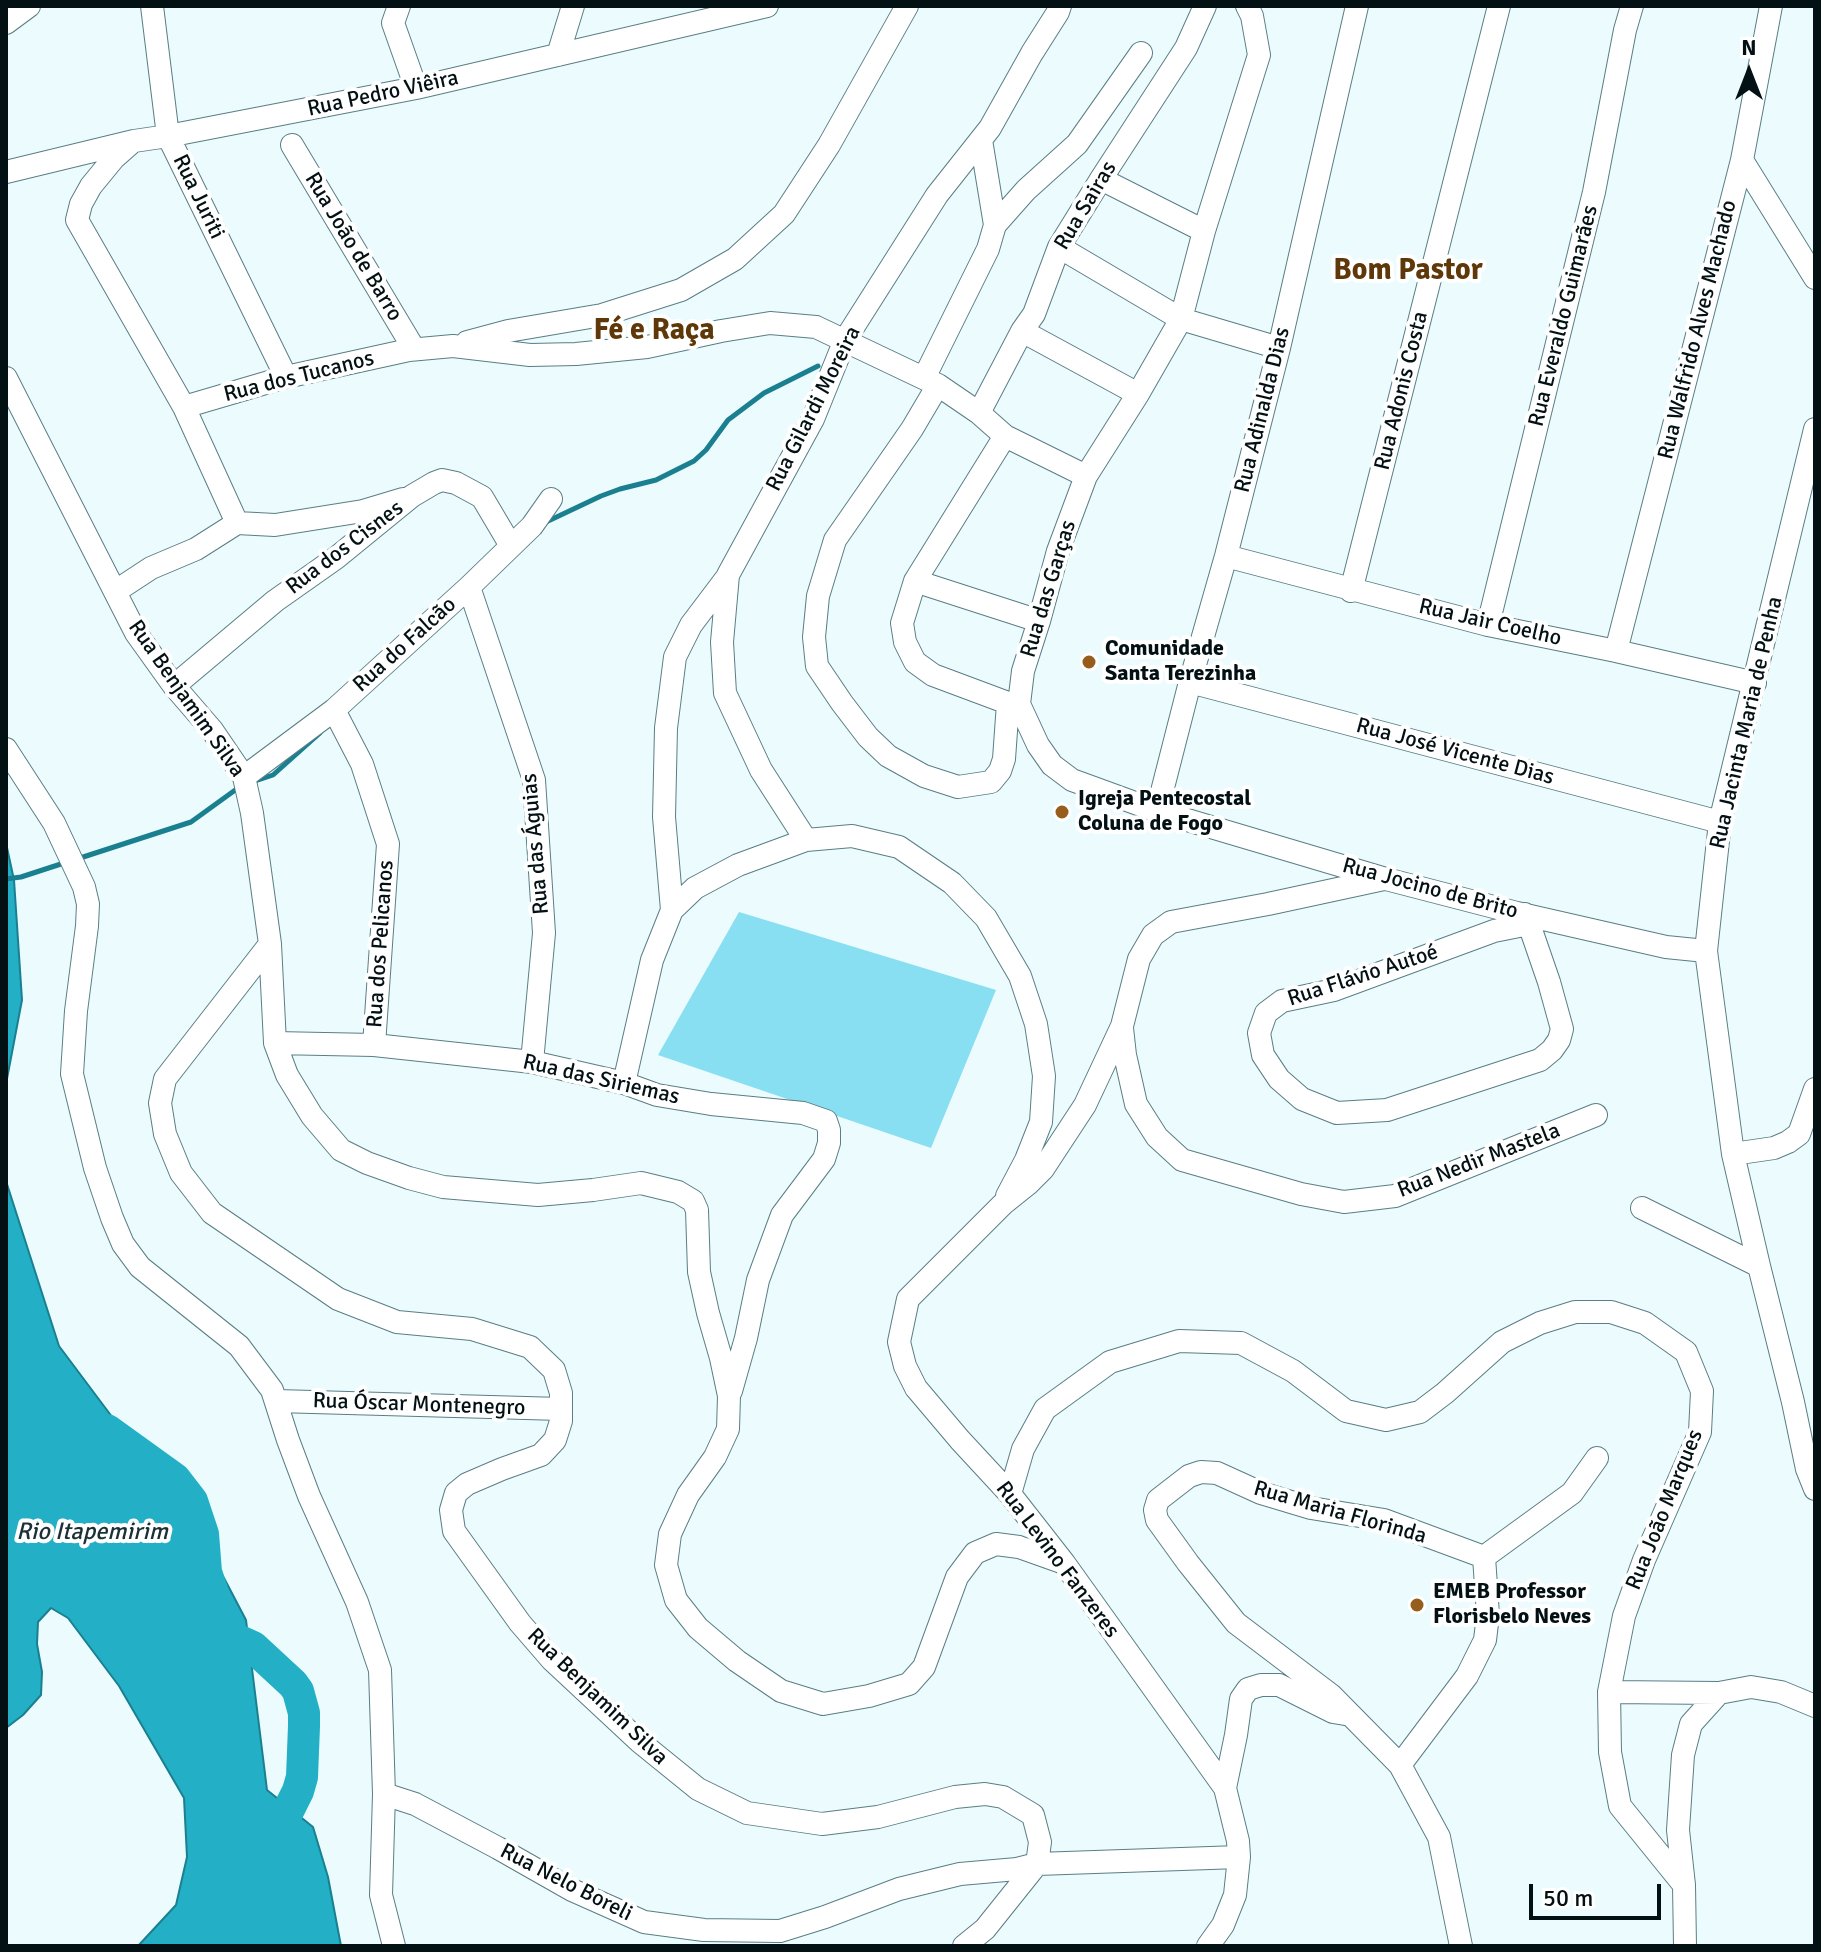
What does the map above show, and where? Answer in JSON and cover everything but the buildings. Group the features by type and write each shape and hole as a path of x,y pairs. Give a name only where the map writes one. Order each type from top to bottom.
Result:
{"street":[{"path":"6,23 29,6"},
{"name":"Rua Juriti","path":"152,6 168,136 286,377"},
{"path":"399,6 393,23 416,88"},
{"path":"558,55 573,6"},
{"name":"Rua Pedro Viêira","path":"6,172 134,141 416,88 761,6"},
{"path":"453,346 508,331 602,315 681,290 735,259 784,214 829,145 907,6"},
{"name":"Rua Gilardi Moreira","path":"806,840 761,770 725,693 722,642 728,575 813,419 845,340 937,195 990,128 1060,6"},
{"name":"Rua Sairas","path":"979,413 1034,314 1059,247 1186,48 1205,6"},
{"path":"1181,319 1204,231 1259,55 1252,16 1247,6"},
{"name":"Rua Adinalda Dias","path":"1157,811 1279,348 1357,6"},
{"name":"Rua Adonis Costa","path":"1351,591 1499,6"},
{"name":"Rua Everaldo Guimarães","path":"1488,625 1594,192 1632,6"},
{"name":"Rua Walfrido Alves Machado","path":"1616,651 1742,160 1771,6"},
{"path":"995,225 1026,190 1077,144 1141,53"},
{"path":"981,140 995,225"},
{"path":"134,141 114,158 91,186 77,220 184,407 237,523"},
{"name":"Rua João de Barro","path":"292,145 414,349"},
{"path":"1742,160 1815,278"},
{"path":"1101,179 1204,231"},
{"name":"Rua das Garças","path":"995,225 988,249 912,429 835,540 818,596 814,637 817,666 868,737 888,756 924,776 958,787 991,782 1000,771 1013,703 1058,551 1086,476 1181,319"},
{"path":"1059,247 1181,319 1279,348"},
{"path":"453,346 530,355 576,354 647,347 770,323 816,327 931,381 979,413 1005,436 1086,476"},
{"path":"1022,331 1138,394"},
{"name":"Rua dos Tucanos","path":"184,407 286,377 414,349 453,346"},
{"name":"Rua Benjamim Silva","path":"6,378 136,633 174,686 212,730 244,777 252,813 270,944 165,1079 160,1103 165,1134 181,1173 212,1213 338,1299 397,1322 472,1329 530,1347 554,1370 561,1393 561,1421 555,1440 541,1455 467,1484 456,1493 451,1510 454,1531 520,1623 552,1660 640,1742 698,1789 747,1813 822,1824 878,1817 955,1797 985,1794 1003,1797 1033,1815 1040,1842 1037,1864"},
{"name":"Rua Jacinta Maria de Penha","path":"1815,429 1720,822 1706,951 1733,1154 1807,1469 1815,1489"},
{"path":"1005,436 915,581 902,623 905,642 915,662 933,675 1013,703 1052,765 1072,780 1157,811"},
{"name":"Rua dos Cisnes","path":"174,686 275,601 336,558 412,496 434,483 442,480 456,483 482,497 511,546"},
{"path":"116,591 151,568 196,549 237,523 275,525 363,511 412,496"},
{"name":"Rua do Falcão","path":"244,777 334,710 532,526 551,499"},
{"name":"Rua Jair Coelho","path":"1226,556 1488,625 1755,683"},
{"path":"672,910 664,817 666,728 675,657 691,625 728,575"},
{"path":"915,581 1039,621"},
{"name":"Rua das Águias","path":"469,587 534,780 544,933 532,1062"},
{"name":"Rua José Vicente Dias","path":"1190,682 1720,822"},
{"name":"Rua dos Pelicanos","path":"334,710 362,764 388,844 374,1045"},
{"path":"6,749 54,823 84,887 88,904 72,1074 95,1168 112,1218 123,1244 140,1267 239,1346 272,1390 309,1496 357,1602 380,1670 384,1794 381,1895 394,1946"},
{"name":"Rua Jocino de Brito","path":"1157,811 1527,919 1666,947 1706,951"},
{"path":"624,1083 652,960 672,910 695,888 738,865 806,840 852,836 899,847 952,883 986,918 1020,976 1036,1024 1044,1076 1041,1122 1003,1204"},
{"path":"1003,1204 1043,1169 1085,1105 1122,1026 1139,959 1153,935 1171,922 1386,879"},
{"name":"Rua Flávio Autoé","path":"1527,919 1562,1029 1552,1050 1540,1060 1387,1110 1337,1113 1302,1099 1279,1079 1263,1055 1259,1033 1266,1013 1282,1001 1334,990 1527,919"},
{"path":"270,944 275,1043 287,1075 312,1116 341,1150 367,1163 443,1187 538,1195 641,1183 678,1192 693,1201 697,1210 699,1272 729,1396 728,1429 715,1457 688,1495 670,1534 666,1565 676,1600 698,1628 737,1661 781,1691 823,1704 869,1696 909,1684 924,1667 957,1577 975,1553 996,1544 1019,1547 1064,1563"},
{"name":"Rua Nedir Mastela","path":"1122,1026 1136,1104 1157,1137 1182,1160 1301,1194 1344,1202 1395,1196 1596,1115"},
{"name":"Rua das Siriemas","path":"275,1043 374,1045 532,1062 624,1083 657,1095 803,1113 826,1121 829,1143 824,1159 782,1215 758,1280 746,1338 729,1396"},
{"path":"1733,1154 1774,1148 1799,1134 1815,1089"},
{"name":"Rua Levino Fanzeres","path":"1003,1204 908,1299 899,1342 905,1366 916,1388 1010,1494 1064,1563 1225,1788 1238,1841 1235,1895 1223,1925 1208,1946"},
{"path":"1642,1208 1759,1266"},
{"name":"Rua João Marques","path":"1010,1494 1023,1449 1045,1409 1110,1362 1179,1341 1241,1343 1293,1371 1346,1411 1386,1420 1420,1412 1502,1342 1540,1323 1575,1312 1611,1312 1645,1323 1686,1352 1702,1391 1700,1432 1644,1560 1624,1616 1609,1692 1610,1752 1620,1806 1684,1885"},
{"name":"Rua Óscar Montenegro","path":"277,1401 561,1409"},
{"path":"1400,1765 1467,1676 1485,1640 1488,1615 1484,1557 1572,1493 1597,1458"},
{"name":"Rua Maria Florinda","path":"1461,1946 1439,1837 1400,1765 1331,1695 1236,1623 1157,1520 1155,1510 1158,1500 1189,1476 1201,1472 1217,1473 1261,1493 1311,1508 1384,1520 1484,1557"},
{"path":"1225,1788 1241,1699 1248,1689 1279,1685 1333,1712 1350,1715"},
{"path":"1609,1692 1719,1693 1751,1687 1781,1692 1815,1706"},
{"path":"1685,1946 1684,1885 1678,1830 1683,1755 1691,1724 1719,1693"},
{"name":"Rua Nelo Boreli","path":"384,1794 415,1804 572,1890 644,1922 704,1930 780,1931 899,1889 960,1874 1037,1864 1239,1857"},
{"path":"964,1946 985,1929 1037,1864"}],"shaded area":[{"path":"739,912 996,990 931,1148 658,1055"}],"water":[{"path":"6,843 14,880 22,1000 6,1084"},
{"name":"Rio Itapemirim","path":"6,1181 59,1346 175,1501 224,1578 246,1620 267,1790 313,1827 328,1877 341,1946 138,1946 176,1905 187,1857 184,1798 119,1686 68,1618 51,1608 38,1622 41,1695 6,1728"}],"waterway":[{"path":"546,522 601,496 656,480 694,461 728,420 764,393 818,366"},
{"path":"255,781 273,775 320,733"},
{"path":"77,859 191,822 238,788"},
{"path":"6,879 64,863"},
{"name":"Rio Itapemirim","path":"107,1430 175,1479 192,1501 203,1534 206,1572 231,1637 253,1647 298,1691 304,1713 302,1777 270,1847"}],"place":[{"name":"Comunidade Santa Terezinha","path":"1089,662"},
{"name":"Igreja Pentecostal Coluna de Fogo","path":"1062,812"},
{"name":"EMEB Professor Florisbelo Neves","path":"1417,1605"}],"district":[{"name":"Bom Pastor","path":"1408,271"},
{"name":"Fé e Raça","path":"654,331"}]}
